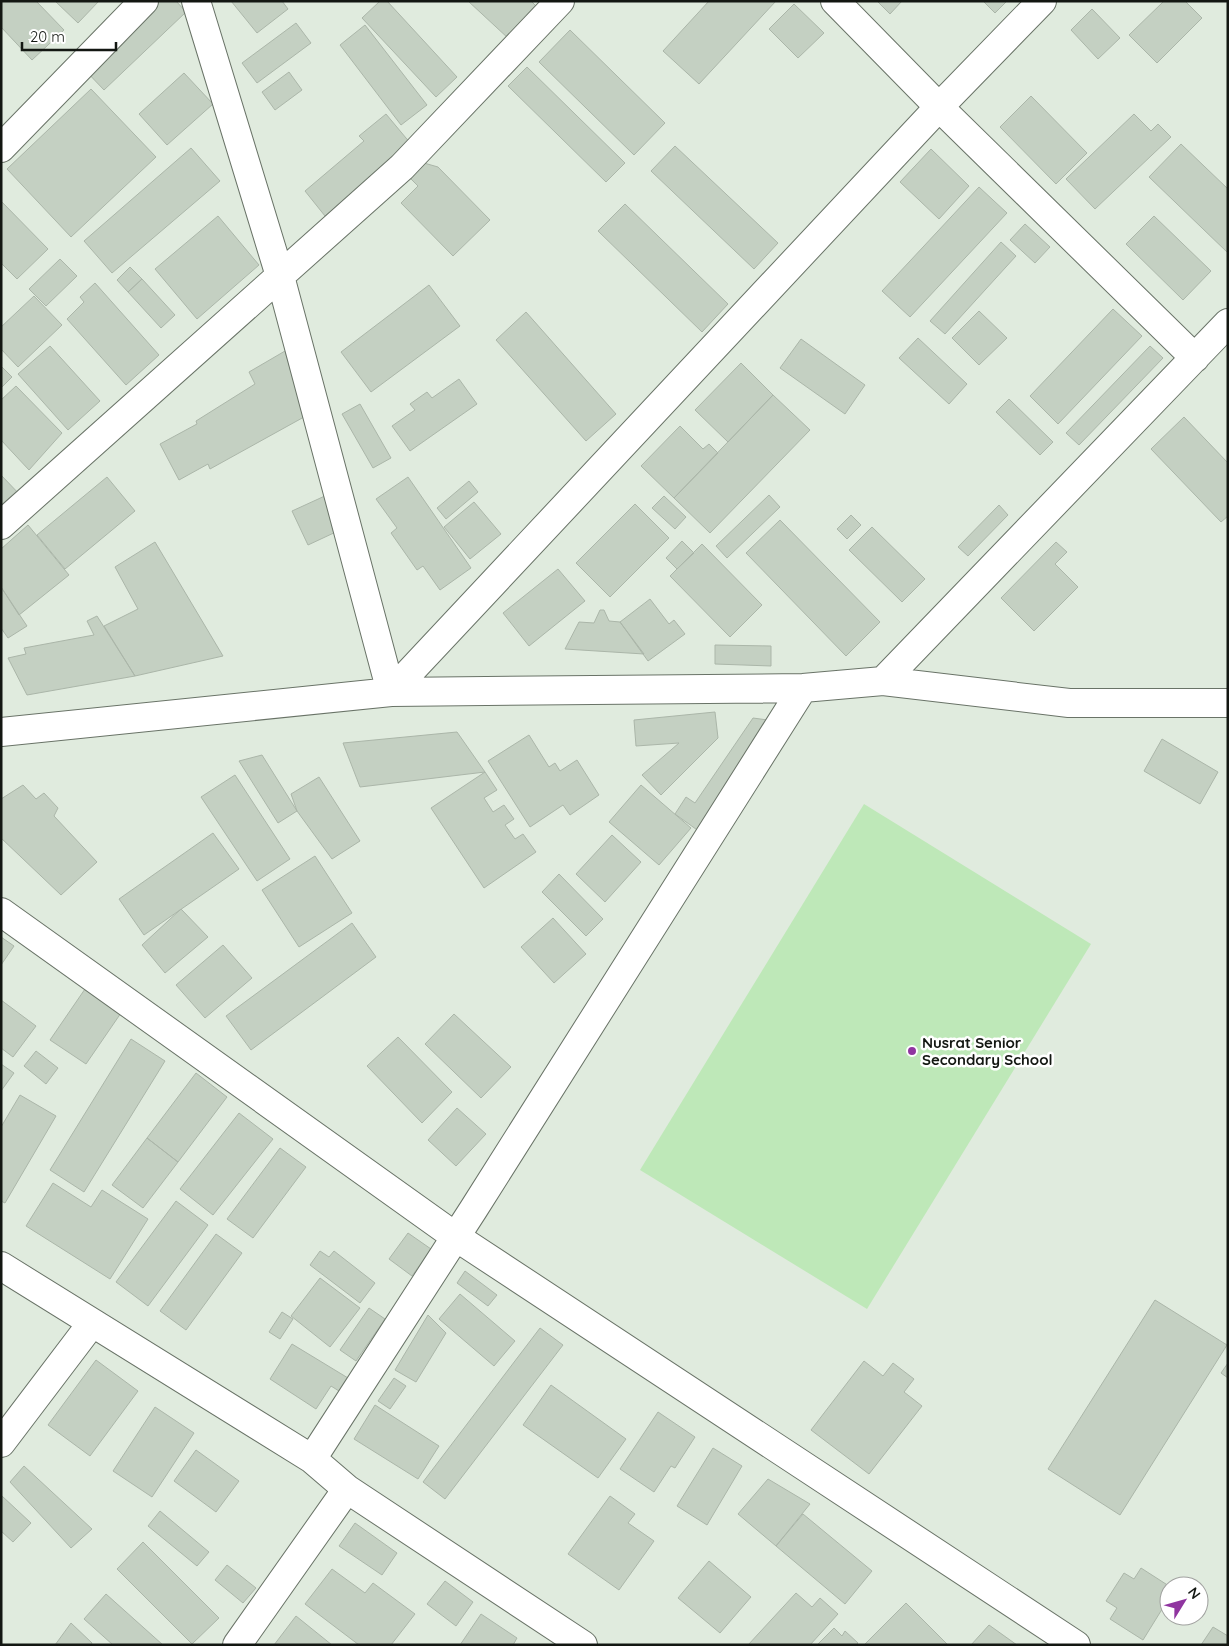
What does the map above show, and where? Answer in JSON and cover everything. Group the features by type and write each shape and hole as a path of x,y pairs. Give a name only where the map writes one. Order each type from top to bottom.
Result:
{"street":[{"path":"1,148 144,1"},
{"path":"196,1 280,276 391,692"},
{"path":"1,525 402,167 560,1"},
{"path":"835,1 939,107 1195,358"},
{"path":"391,692 939,107 1042,1"},
{"path":"883,681 1228,323"},
{"path":"1,732 391,692 803,688 883,681 1069,704 1228,703"},
{"path":"312,1459 456,1237 803,688"},
{"path":"1,912 456,1237 1076,1645"},
{"path":"1,1266 312,1459 347,1489 583,1645"},
{"path":"1,1443 92,1323"},
{"path":"238,1645 347,1489"}],"green space":[{"path":"864,804 1091,944 867,1309 640,1170"}],"building":[{"path":"1,1 36,1 64,30 32,60 1,27"},
{"path":"55,1 99,1 78,23"},
{"path":"155,1 176,1 186,12 104,90 84,69"},
{"path":"231,1 282,1 288,9 257,33"},
{"path":"380,1 387,1 457,77 436,97 362,18"},
{"path":"468,1 531,1 537,7 509,39"},
{"path":"709,1 776,1 699,84 663,51"},
{"path":"877,1 902,1 890,14"},
{"path":"983,1 1007,1 995,13"},
{"path":"1164,1 1185,1 1202,18 1157,63 1129,35"},
{"path":"794,4 824,33 798,58 769,29"},
{"path":"1092,9 1120,38 1098,59 1071,30"},
{"path":"296,23 311,43 257,83 242,63"},
{"path":"365,25 427,105 401,125 340,45"},
{"path":"570,30 665,123 634,155 539,62"},
{"path":"527,67 625,163 606,182 508,86"},
{"path":"289,72 302,90 275,110 262,92"},
{"path":"184,73 213,104 167,145 139,114"},
{"path":"91,89 156,157 71,237 7,169"},
{"path":"1031,96 1087,153 1056,184 1000,127"},
{"path":"386,114 411,144 325,216 305,191 364,141 359,136"},
{"path":"1134,114 1151,131 1158,124 1171,137 1095,209 1066,179"},
{"path":"1181,144 1228,189 1228,253 1149,177"},
{"path":"675,146 778,243 754,269 651,171"},
{"path":"191,148 220,181 112,273 84,241"},
{"path":"931,149 969,186 939,219 900,182"},
{"path":"424,163 438,167 490,220 453,256 401,203 418,186 409,177"},
{"path":"979,187 1007,213 910,317 882,291"},
{"path":"1,201 48,249 17,279 1,263"},
{"path":"625,204 728,304 702,332 598,231"},
{"path":"218,216 259,265 197,319 155,269"},
{"path":"1154,216 1211,271 1183,300 1126,244"},
{"path":"1025,224 1050,247 1035,263 1010,240"},
{"path":"1001,242 1016,256 945,334 930,321"},
{"path":"60,259 77,276 46,306 29,289"},
{"path":"130,267 142,279 128,292 117,280"},
{"path":"142,279 175,315 161,328 128,292"},
{"path":"95,283 159,355 126,385 67,319 84,302 80,297"},
{"path":"429,285 460,326 371,392 341,352"},
{"path":"34,296 62,325 18,367 1,349 1,327"},
{"path":"1113,309 1142,336 1058,424 1030,396"},
{"path":"979,311 1007,338 979,365 952,338"},
{"path":"526,312 616,414 586,441 496,340"},
{"path":"918,338 967,384 949,404 899,358"},
{"path":"801,339 865,385 845,414 780,368"},
{"path":"50,346 100,401 68,430 18,374"},
{"path":"1150,346 1163,358 1079,445 1066,433"},
{"path":"285,351 304,417 210,469 208,464 179,480 160,444 197,424 196,421 255,384 249,372"},
{"path":"741,363 773,395 728,442 695,410"},
{"path":"1,366 12,377 1,388"},
{"path":"459,379 477,404 410,451 392,426 415,410 410,404 427,392 432,398"},
{"path":"16,386 62,433 29,470 1,440 1,400"},
{"path":"773,395 810,430 710,533 674,498"},
{"path":"1009,399 1053,442 1040,455 996,412"},
{"path":"360,404 391,458 373,468 342,414"},
{"path":"1184,417 1228,463 1228,516 1221,522 1151,449"},
{"path":"680,426 703,449 709,444 718,453 674,498 641,466"},
{"path":"1,475 23,498 1,517"},
{"path":"107,477 135,511 65,569 37,535"},
{"path":"408,477 471,568 440,590 423,566 417,570 391,533 397,528 376,499"},
{"path":"469,481 478,492 446,519 437,508"},
{"path":"327,495 338,531 308,545 292,511"},
{"path":"769,495 780,507 727,558 716,546"},
{"path":"664,496 686,517 675,529 652,508"},
{"path":"474,502 501,534 470,559 444,527"},
{"path":"635,504 669,538 610,597 576,563"},
{"path":"999,505 1008,515 968,556 958,547"},
{"path":"851,515 861,525 847,539 837,529"},
{"path":"780,520 880,622 846,656 746,553"},
{"path":"28,525 69,575 19,615 1,587 1,549"},
{"path":"872,527 925,579 902,602 849,550"},
{"path":"682,541 694,553 677,569 666,558"},
{"path":"155,542 223,656 135,676 104,626 138,609 115,567"},
{"path":"1056,542 1067,552 1055,564 1078,587 1034,631 1001,598"},
{"path":"702,544 762,605 730,637 670,576"},
{"path":"558,569 585,601 529,646 503,613"},
{"path":"1,587 27,626 8,638 1,628"},
{"path":"650,599 669,624 674,620 685,634 648,661 620,622"},
{"path":"600,610 604,610 609,621 620,622 644,654 565,649 579,622 594,623"},
{"path":"97,616 135,676 27,695 8,658 26,654 24,648 94,635 87,621"},
{"path":"715,645 771,646 771,666 715,664"},
{"path":"715,712 718,738 661,795 642,775 679,743 636,746 634,720"},
{"path":"753,718 775,721 700,832 675,814 686,797 695,803"},
{"path":"457,732 485,772 360,787 343,743"},
{"path":"529,735 549,767 555,763 560,771 577,760 599,795 570,815 563,805 530,827 488,761"},
{"path":"1162,739 1218,772 1200,804 1144,771"},
{"path":"262,755 297,811 278,823 239,761"},
{"path":"485,772 497,790 484,798 493,812 504,805 514,819 505,825 515,839 523,834 536,852 484,888 431,808"},
{"path":"235,775 290,859 257,881 201,797"},
{"path":"319,777 360,841 332,859 297,811 291,794"},
{"path":"23,785 36,799 44,793 58,808 54,816 97,862 61,895 1,838 1,799"},
{"path":"641,785 691,828 659,865 609,822"},
{"path":"213,833 239,869 144,935 119,899"},
{"path":"612,835 641,862 605,902 576,874"},
{"path":"315,856 352,913 299,947 262,890"},
{"path":"559,874 603,919 586,936 542,892"},
{"path":"181,909 208,937 165,973 142,945"},
{"path":"553,918 586,954 554,983 521,947"},
{"path":"352,923 376,957 251,1050 226,1016"},
{"path":"1,937 14,946 1,965"},
{"path":"223,945 252,978 205,1018 176,985"},
{"path":"85,989 121,1013 86,1064 50,1040"},
{"path":"1,1000 36,1026 13,1057 1,1048"},
{"path":"454,1014 511,1067 481,1098 425,1044"},
{"path":"398,1037 452,1092 422,1123 367,1066"},
{"path":"131,1039 165,1061 84,1192 50,1170"},
{"path":"36,1051 58,1068 46,1084 24,1066"},
{"path":"1,1064 14,1073 1,1091"},
{"path":"196,1073 227,1097 178,1162 147,1138"},
{"path":"20,1095 56,1116 5,1203 1,1201 1,1127"},
{"path":"457,1108 486,1134 456,1166 428,1140"},
{"path":"239,1113 273,1139 213,1215 180,1189"},
{"path":"147,1138 178,1162 143,1208 112,1185"},
{"path":"280,1148 306,1167 253,1238 227,1219"},
{"path":"53,1183 91,1207 102,1190 148,1219 110,1279 26,1226"},
{"path":"176,1201 208,1225 148,1306 116,1282"},
{"path":"408,1233 431,1249 412,1276 389,1259"},
{"path":"216,1234 242,1253 186,1330 160,1311"},
{"path":"320,1251 329,1257 334,1251 375,1283 360,1303 310,1265"},
{"path":"465,1271 497,1295 488,1306 457,1283"},
{"path":"320,1278 360,1308 330,1347 291,1316"},
{"path":"460,1294 515,1341 494,1366 439,1319"},
{"path":"1155,1300 1227,1345 1120,1515 1048,1469"},
{"path":"369,1308 385,1319 356,1361 340,1350"},
{"path":"282,1312 293,1319 280,1339 269,1332"},
{"path":"428,1315 446,1333 416,1382 395,1370"},
{"path":"540,1328 563,1345 445,1499 423,1482"},
{"path":"292,1344 348,1378 339,1391 331,1386 316,1409 270,1379"},
{"path":"96,1360 138,1391 90,1456 48,1425"},
{"path":"864,1361 883,1376 893,1363 914,1379 904,1392 922,1406 869,1474 811,1430"},
{"path":"1228,1363 1228,1378 1221,1373"},
{"path":"394,1378 406,1386 390,1409 378,1401"},
{"path":"551,1385 626,1439 598,1478 523,1425"},
{"path":"375,1405 439,1446 418,1479 354,1439"},
{"path":"155,1407 194,1433 152,1497 113,1471"},
{"path":"658,1412 695,1437 675,1468 671,1466 654,1492 620,1469"},
{"path":"713,1448 742,1466 707,1525 677,1506"},
{"path":"196,1450 239,1481 216,1512 174,1481"},
{"path":"24,1466 92,1529 71,1548 10,1482"},
{"path":"768,1479 810,1504 776,1546 738,1514"},
{"path":"2,1496 31,1523 13,1542 1,1531"},
{"path":"610,1496 635,1514 628,1523 654,1541 619,1590 568,1554"},
{"path":"160,1511 209,1552 197,1566 148,1526"},
{"path":"803,1514 872,1571 845,1604 776,1546"},
{"path":"355,1523 397,1553 382,1575 339,1546"},
{"path":"143,1542 219,1618 192,1644 117,1569"},
{"path":"709,1561 751,1597 720,1633 678,1598"},
{"path":"227,1565 256,1588 243,1603 215,1580"},
{"path":"1141,1568 1159,1580 1159,1614 1143,1640 1110,1619 1117,1608 1106,1601 1124,1573 1134,1579"},
{"path":"332,1569 365,1593 373,1583 415,1614 391,1645 359,1645 305,1604"},
{"path":"445,1581 473,1602 456,1626 427,1604"},
{"path":"796,1593 812,1607 820,1598 838,1614 810,1645 748,1645"},
{"path":"106,1594 163,1645 113,1645 84,1619"},
{"path":"906,1603 948,1645 864,1645"},
{"path":"481,1614 517,1638 513,1645 460,1645"},
{"path":"296,1616 332,1645 274,1645"},
{"path":"71,1623 92,1643 91,1645 55,1645"},
{"path":"989,1625 1017,1645 971,1645"},
{"path":"1213,1627 1228,1636 1228,1645 1201,1645"},
{"path":"834,1628 842,1636 845,1631 858,1643 856,1645 817,1645"}],"place":[{"name":"Nusrat Senior Secondary School","path":"912,1051"}]}
